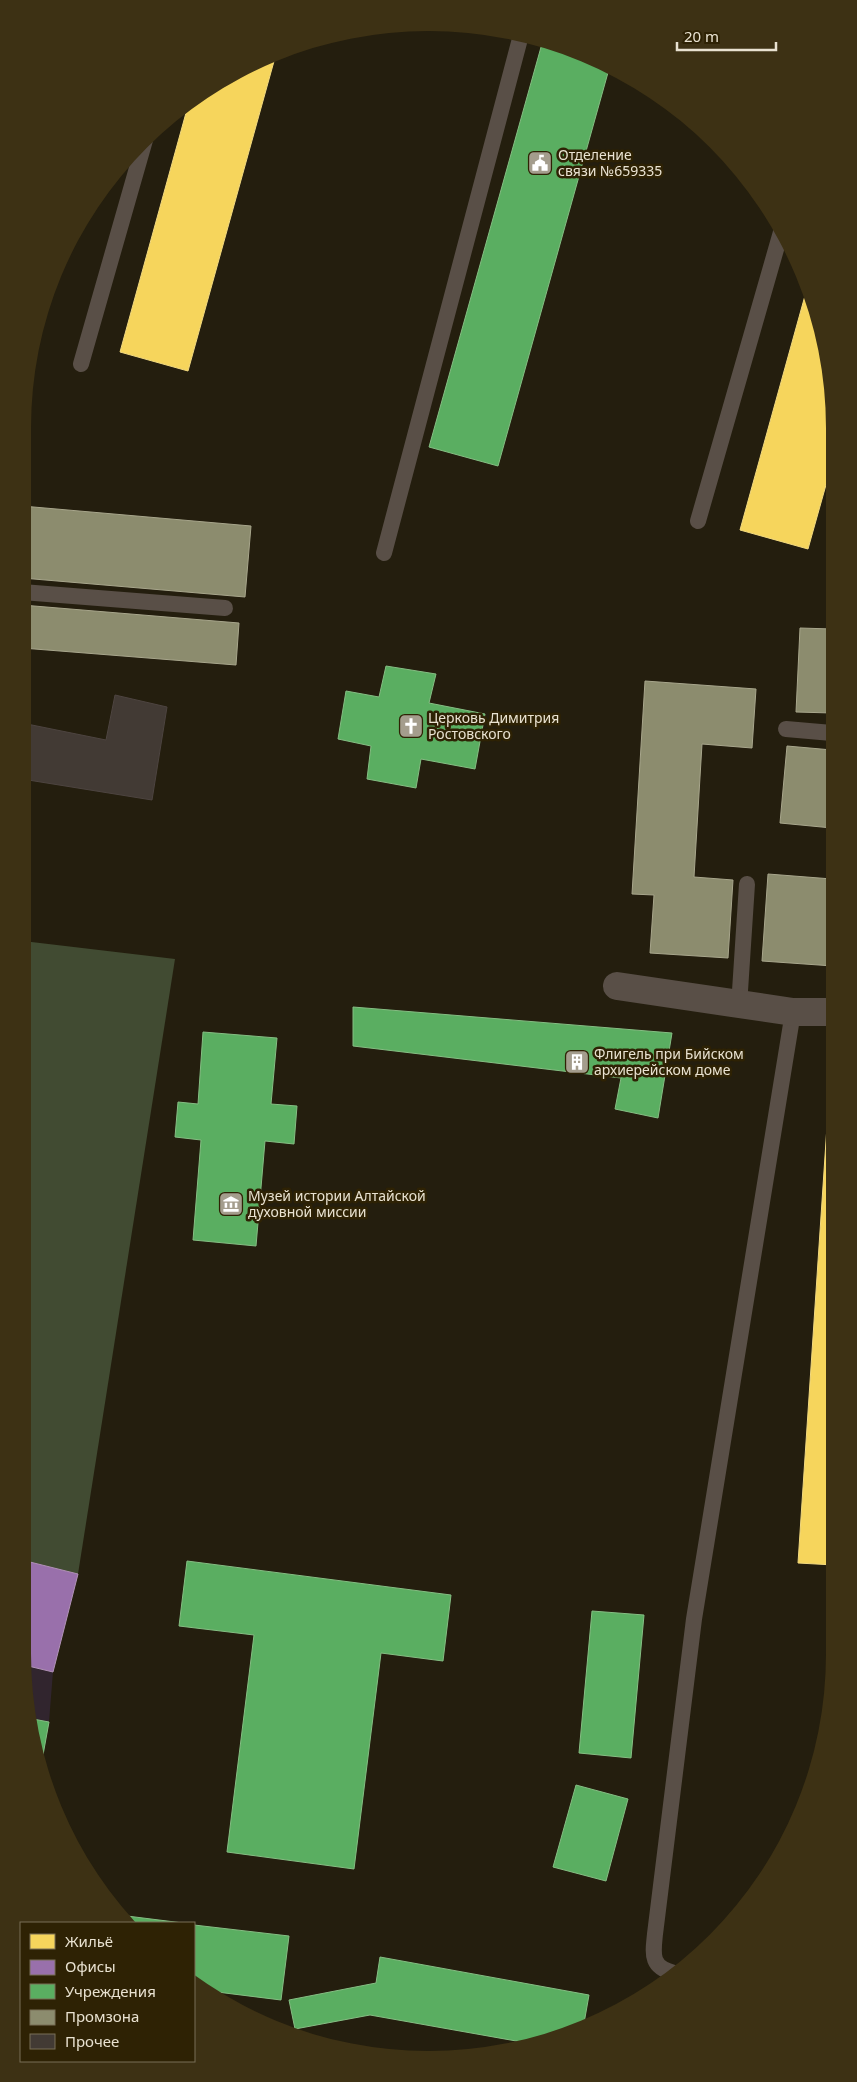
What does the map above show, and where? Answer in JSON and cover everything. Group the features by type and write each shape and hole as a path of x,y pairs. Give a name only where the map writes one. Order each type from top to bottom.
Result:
{"street":[{"path":"618,986 739,1006 793,1012 826,1012"}],"lane":[{"path":"384,553 519,42"},
{"path":"81,364 142,155"},
{"path":"698,521 779,242"},
{"path":"31,593 225,608"},
{"path":"786,729 826,732"},
{"path":"739,1006 747,884"},
{"path":"669,1970 660,1967 653,1955 694,1619 793,1012"}],"shaded area":[{"path":"31,1562 78,1574 53,1672 49,1722 44,1751 32,1679"}],"green space":[{"path":"31,942 175,959 78,1574 31,1562"}],"building: Жильё":[{"path":"274,62 188,371 120,352 186,114 230,84"},
{"path":"804,299 818,351 822,377 826,428 826,485 808,549 740,530"},
{"path":"826,1141 826,1565 798,1563"}],"building: Офисы":[{"path":"31,1562 78,1574 53,1672 32,1667"}],"building: Учреждения":[{"path":"541,48 556,52 608,74 498,466 429,447"},
{"name":"Церковь Димитрия Ростовского","path":"386,666 436,674 429,703 485,714 475,769 421,759 416,788 367,779 371,746 338,739 346,691 379,697"},
{"name":"Флигель при Бийском архиерейском доме","path":"353,1007 672,1033 658,1118 615,1109 621,1078 353,1046"},
{"path":"203,1032 277,1038 271,1104 297,1106 294,1144 265,1141 256,1246 193,1240 201,1140 175,1137 178,1102 198,1104"},
{"path":"187,1561 451,1595 443,1661 381,1653 354,1869 227,1852 254,1635 179,1626"},
{"path":"592,1611 644,1615 631,1758 579,1753"},
{"path":"37,1720 49,1722 44,1751"},
{"path":"576,1785 628,1799 606,1881 553,1867"},
{"path":"131,1917 175,1922 137,1922"},
{"path":"195,1925 289,1936 281,2000 221,1993 195,1975"},
{"path":"380,1957 589,1995 585,2019 556,2030 515,2041 370,2015 295,2028 289,2000 376,1983"}],"building: Промзона":[{"path":"31,507 251,526 245,597 31,579"},
{"path":"31,606 239,623 236,665 31,649"},
{"path":"800,628 826,629 826,713 796,712"},
{"path":"645,681 756,689 752,748 702,744 694,877 733,880 728,958 650,953 654,895 632,894"},
{"path":"787,746 826,749 826,827 780,823"},
{"path":"768,874 826,879 826,966 762,961"}],"building: Прочее":[{"path":"115,695 167,707 152,800 31,780 31,725 106,740"}],"place":[{"name":"Отделение связи №659335","path":"540,163"},
{"name":"Церковь Димитрия Ростовского","path":"411,726"},
{"name":"Флигель при Бийском архиерейском доме","path":"577,1062"},
{"name":"Музей истории Алтайской духовной миссии","path":"231,1204"}]}
